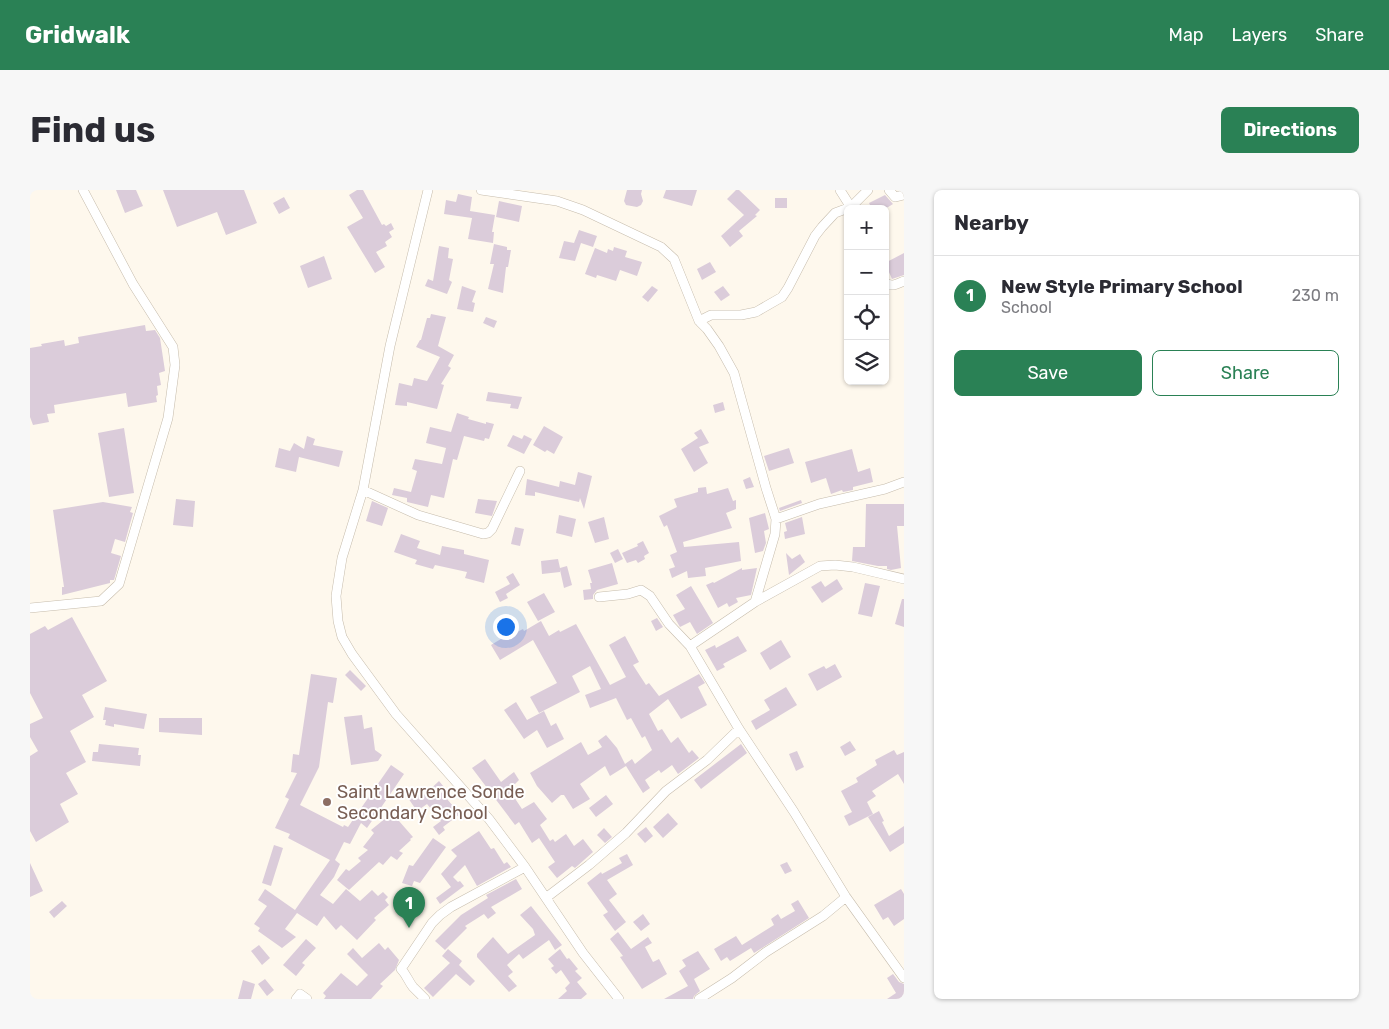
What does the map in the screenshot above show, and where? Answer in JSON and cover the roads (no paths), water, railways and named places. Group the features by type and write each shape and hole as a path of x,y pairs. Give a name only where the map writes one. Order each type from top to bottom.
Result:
{"street":[{"path":"30,608 101,601 119,584 149,486 169,409 175,365 174,347 134,284 83,190"},
{"path":"428,190 390,346 363,490 342,558 336,596 338,621 342,637 352,654 396,714 489,819 525,866 583,952 619,999"},
{"path":"481,190 557,201 583,210 666,250 674,259 699,321 715,340 734,373 776,518 776,534 755,602"},
{"path":"840,190 849,205"},
{"path":"854,205 868,190"},
{"path":"889,190 895,197 904,195"},
{"path":"699,321 711,315 733,316 756,312 782,297 815,236 835,213 844,210"},
{"path":"889,285 892,286 904,281"},
{"path":"363,490 418,515 483,534 488,533 492,529 520,471"},
{"path":"776,518 819,504 885,489 904,482"},
{"path":"690,646 755,602 820,566 853,567 904,579"},
{"path":"599,597 628,594 641,590 646,592 669,624 690,646 739,729 794,812 846,897 904,978"},
{"path":"547,897 589,865 626,833 666,791 706,760 739,729"},
{"path":"426,999 414,987 407,974 401,970 432,923 451,907 525,866"},
{"path":"699,999 732,978 766,952 823,916 846,897"},
{"path":"296,999 300,994 306,999"}],"place":[{"name":"Saint Lawrence Sonde Secondary School","path":"327,802"},
{"name":"New Style Primary School","path":"409,928"}]}
